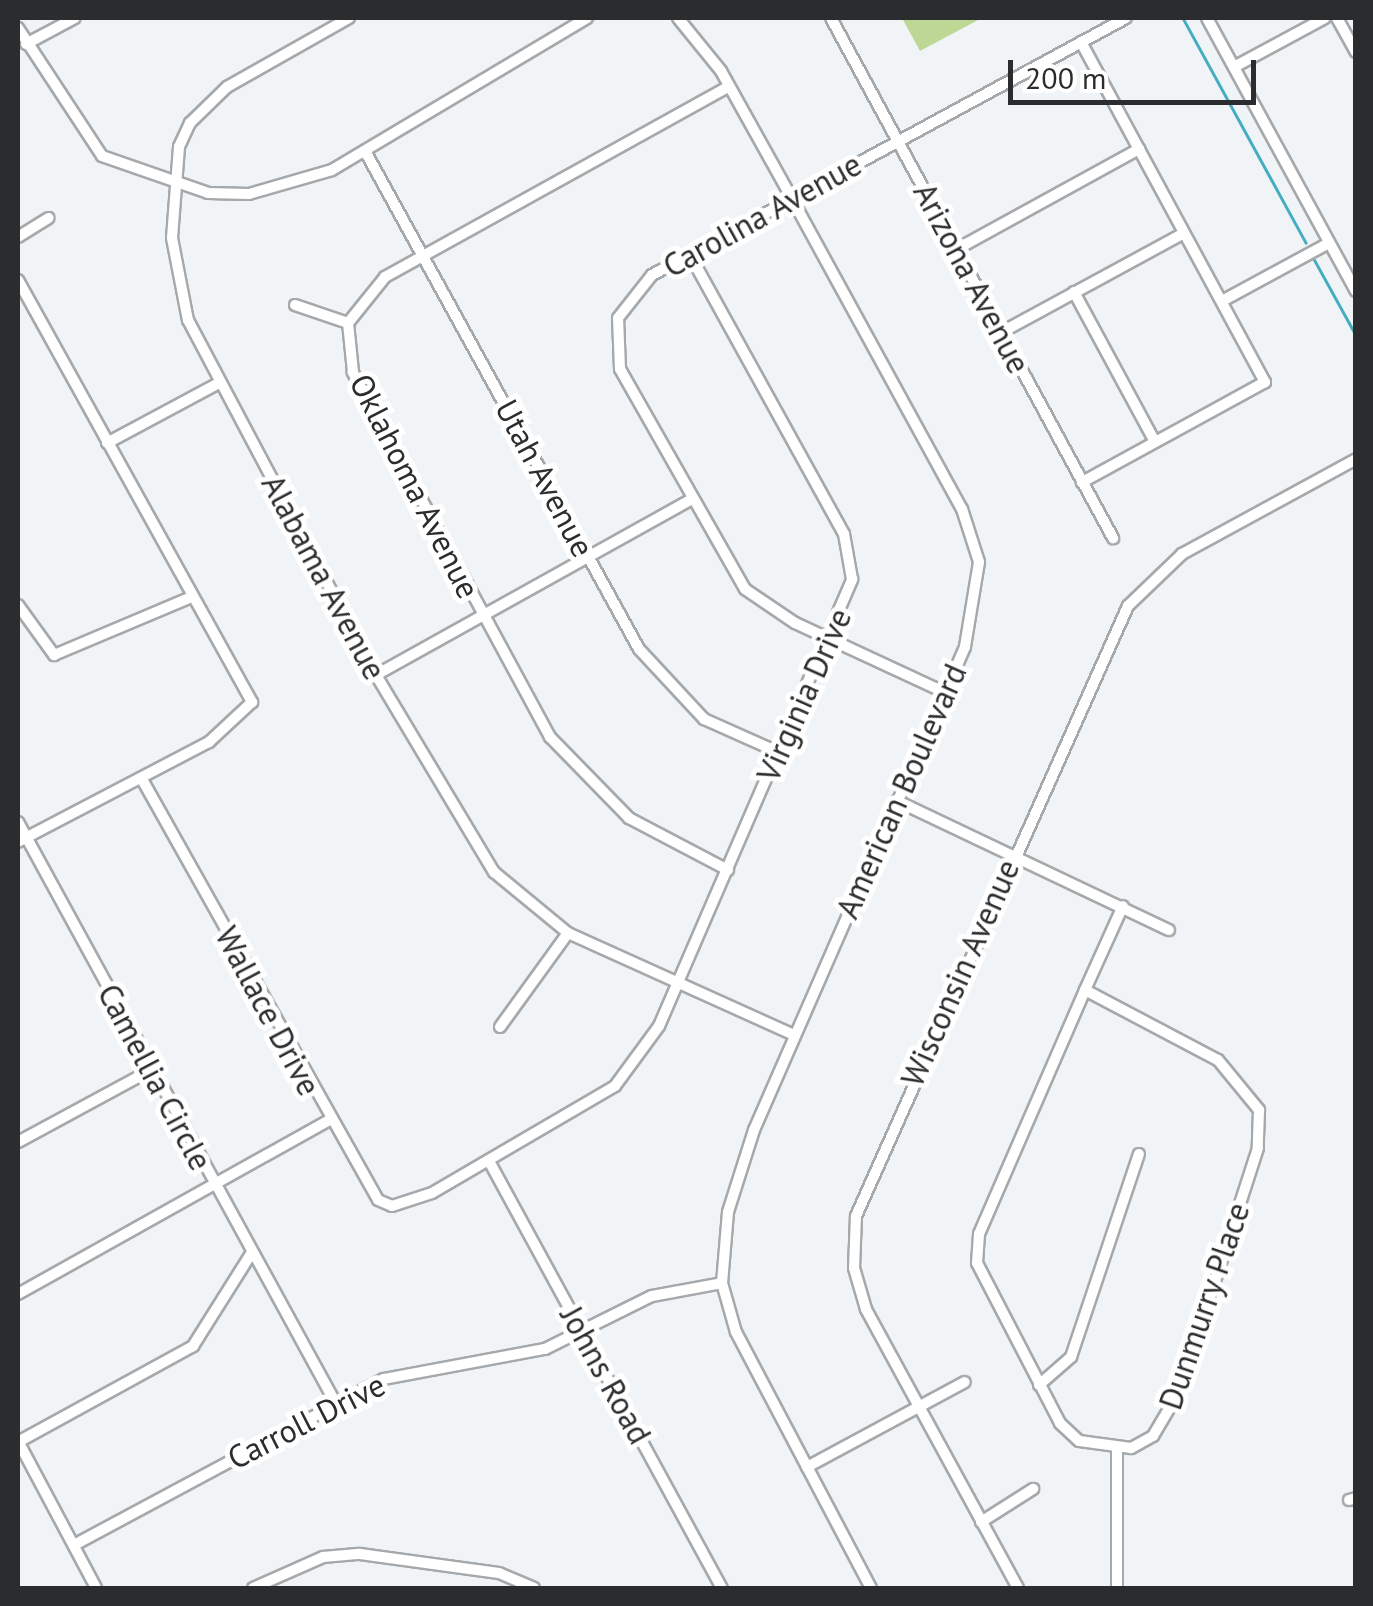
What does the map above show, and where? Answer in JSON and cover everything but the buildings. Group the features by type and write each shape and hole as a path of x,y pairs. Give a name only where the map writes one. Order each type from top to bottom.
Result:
{"street":[{"path":"26,44 75,18"},
{"name":"Alabama Avenue","path":"349,18 204,104 179,147 177,292 219,383 376,675 494,872 568,933 794,1035"},
{"path":"18,28 102,156 178,184 236,194 291,188 365,151 587,18"},
{"name":"American Boulevard","path":"678,18 729,86 973,535 979,589 946,694 794,1035 736,1176 722,1283 736,1332 871,1588"},
{"name":"Arizona Avenue","path":"831,18 1112,538"},
{"name":"Carolina Avenue","path":"946,694 830,639 745,589 690,500 615,346 633,292 689,253 1126,18"},
{"path":"1207,18 1356,291"},
{"path":"1234,67 1326,18"},
{"path":"1337,18 1356,52"},
{"path":"1081,42 1265,382 1082,482"},
{"path":"295,306 348,323 372,288 426,254 729,86"},
{"path":"958,250 1140,149"},
{"name":"Utah Avenue","path":"365,151 426,254 586,557 674,693 733,737 778,752"},
{"path":"18,237 48,218"},
{"path":"1002,332 1184,232"},
{"path":"1222,301 1329,243"},
{"name":"Virginia Drive","path":"328,1122 362,1179 392,1206 489,1161 615,1086 659,1026 676,980 830,639 852,579 844,534 689,253"},
{"path":"18,280 191,596 246,688 250,714 143,781 22,840"},
{"path":"1074,292 1155,442"},
{"name":"Oklahoma Avenue","path":"348,323 353,372 482,614 581,777 629,818 728,870"},
{"path":"107,443 219,383"},
{"name":"Wisconsin Avenue","path":"1018,1588 918,1408 856,1286 856,1216 1106,642 1143,588 1182,554 1356,459"},
{"path":"376,675 690,500"},
{"path":"18,605 54,655 191,596"},
{"name":"Wallace Drive","path":"143,781 328,1122 214,1187"},
{"path":"896,801 1013,852 1169,930"},
{"name":"Camellia Circle","path":"18,822 22,840 214,1187 18,1294"},
{"path":"1117,1588 1117,1449 1078,1441 1038,1385 982,1283 977,1248 1123,906"},
{"path":"500,1027 568,933"},
{"name":"Dunmurry Place","path":"1084,990 1218,1060 1260,1110 1258,1148 1179,1392 1154,1436 1117,1449"},
{"path":"18,1142 151,1070"},
{"path":"1038,1385 1071,1357 1139,1154"},
{"name":"Johns Road","path":"489,1161 722,1588"},
{"path":"214,1187 334,1402"},
{"path":"96,1588 18,1442 193,1346 251,1254"},
{"name":"Carroll Drive","path":"74,1545 334,1402 418,1367 546,1349 652,1296 722,1283"},
{"path":"807,1467 964,1382"},
{"path":"981,1522 1033,1490"},
{"path":"253,1588 322,1556 360,1554 499,1573 534,1588"}],"green space":[{"path":"902,18 982,18 920,51"}],"waterway":[{"path":"1183,18 1306,243"},
{"path":"1314,259 1356,335"}]}
